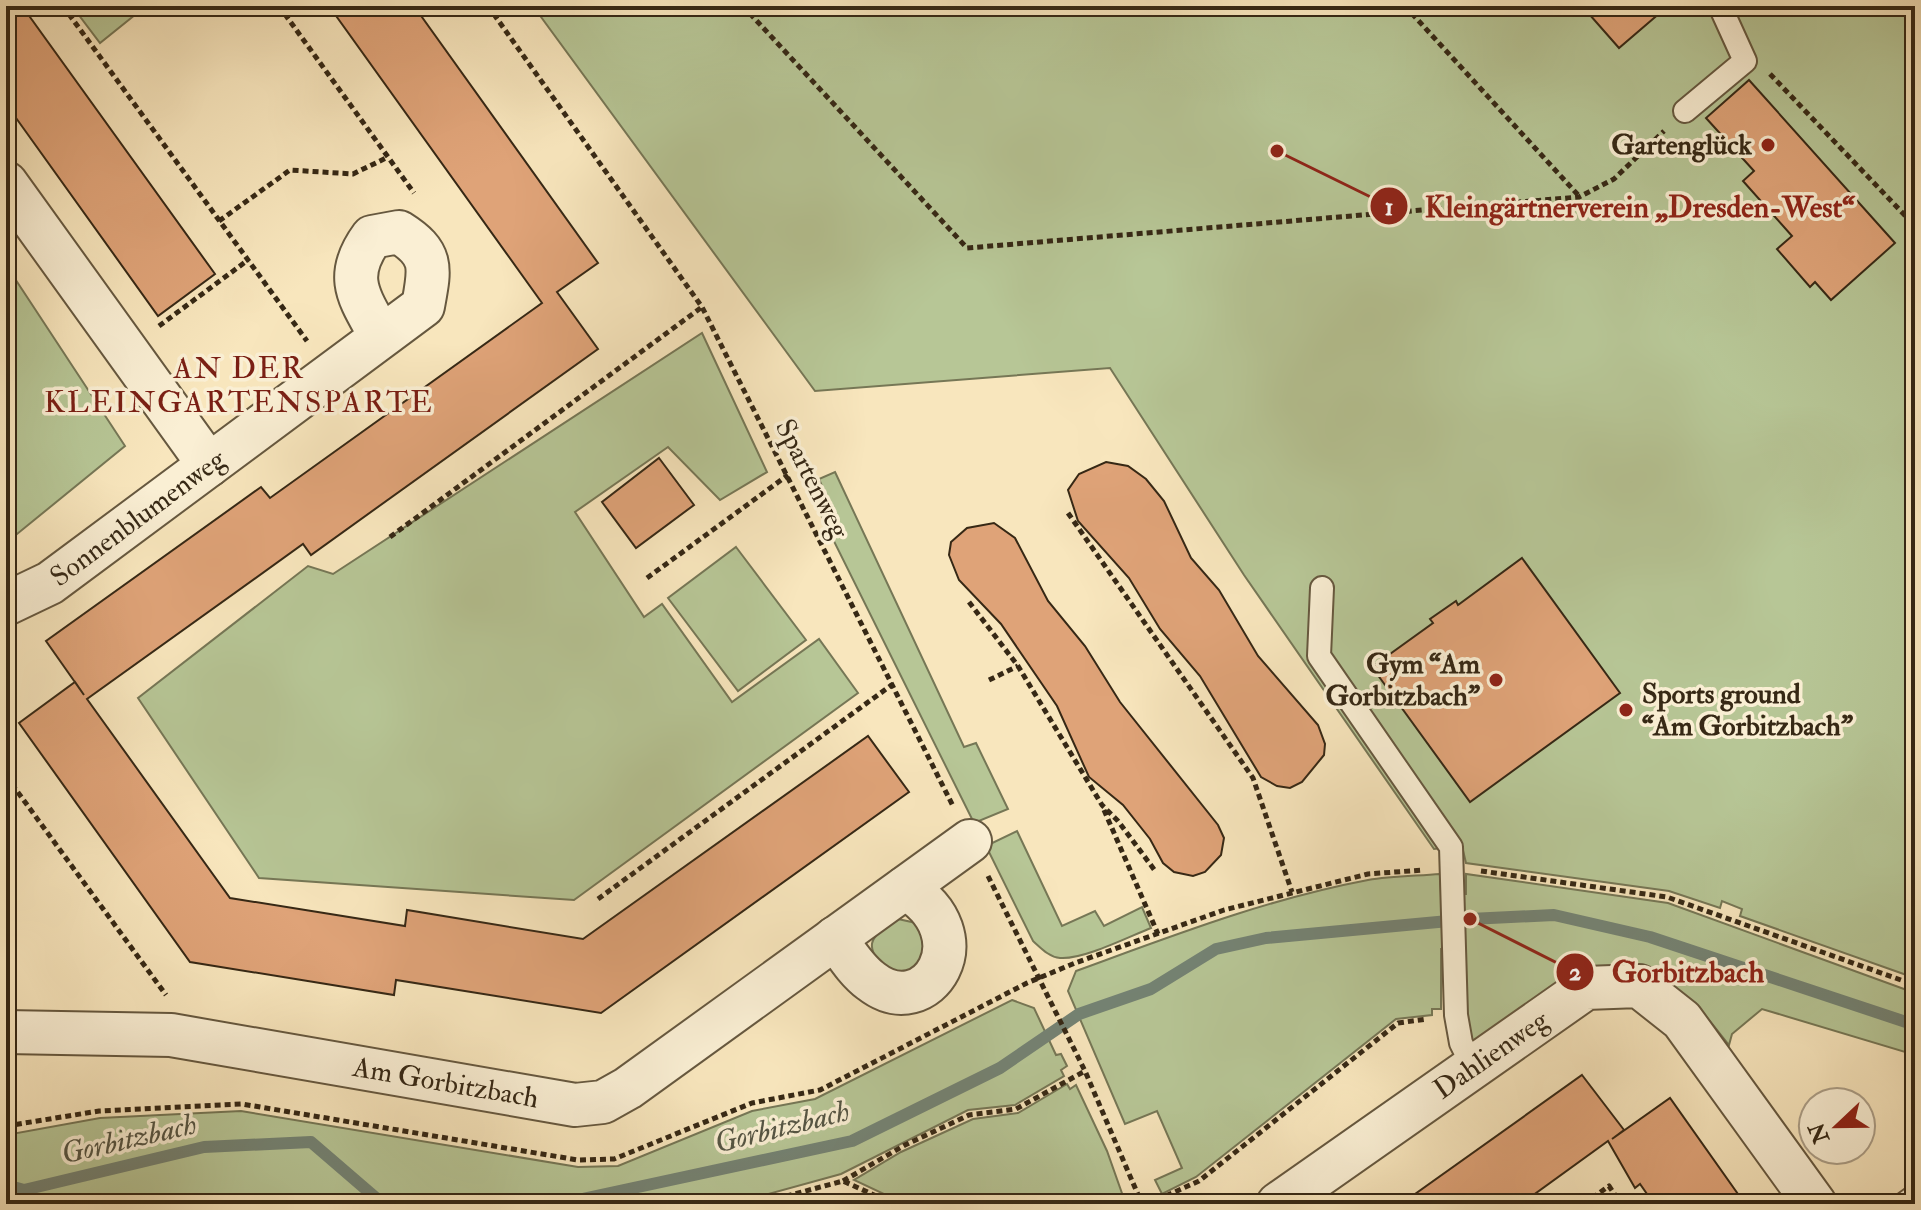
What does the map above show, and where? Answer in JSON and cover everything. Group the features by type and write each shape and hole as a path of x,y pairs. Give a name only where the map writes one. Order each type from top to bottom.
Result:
{"street":[{"path":"6,183 209,465"},
{"path":"381,337 357,294 357,258 372,237 399,232 420,245"},
{"name":"Sonnenblumenweg","path":"6,604 50,583 423,306 430,270 420,245"},
{"name":"Am Gorbitzbach","path":"6,1032 171,1035 575,1105 603,1102 628,1088 970,841"},
{"path":"835,938 872,982 899,993 923,986 941,969 946,944 938,919 923,899 905,888"},
{"name":"Dahlienweg","path":"1278,1204 1586,988 1639,986 1682,1020 1815,1204"}],"lane":[{"path":"1685,111 1745,61 1720,6"},
{"path":"1322,588 1319,656 1451,847 1456,1015 1461,1043 1473,1067"},
{"path":"1904,1204 1915,1196"}],"path":[{"path":"63,6 292,320"},
{"path":"279,6 432,218 420,245"},
{"name":"Spartenweg","path":"488,6 702,307 1074,1048 1142,1204"},
{"path":"743,6 967,248 1579,197 1614,179 1685,111"},
{"path":"1239,12 1246,6"},
{"path":"1405,6 1579,197"},
{"path":"1745,61 1767,71 1915,226"},
{"path":"219,221 290,170 353,174 388,157"},
{"path":"156,328 248,260"},
{"path":"390,537 702,307"},
{"path":"647,578 788,475"},
{"path":"1068,513 1253,778 1292,892"},
{"path":"969,602 1018,666 1102,805 1158,934"},
{"path":"989,680 1018,666"},
{"path":"598,899 893,684"},
{"path":"6,776 170,1000 171,1035"},
{"path":"1102,805 1118,821 1156,872"},
{"path":"994,1000 1038,978 1158,934 1292,892 1368,874 1453,867 1667,897 1915,985"},
{"path":"1148,1204 1199,1181 1398,1023 1456,1015"},
{"path":"757,1204 843,1181 905,1145 969,1115 1016,1109 1085,1071"},
{"path":"843,1181 894,1204"},
{"path":"1584,1204 1609,1186 1621,1204"}],"green space":[{"path":"72,6 146,6 100,43"},
{"path":"533,6 1915,6 1915,978 1740,916 1742,909 1722,901 1720,908 1669,891 1466,863 1462,846 1434,849 1244,575 1110,368 815,391"},
{"path":"6,265 125,446 6,543"},
{"path":"702,333 767,472 720,500 668,447 575,512 644,617 662,604 732,702 819,639 858,693 574,900 259,878 138,698 308,566 333,574"},
{"path":"835,472 964,747 976,743 1008,809 974,823 813,499 819,495 816,489 822,486 819,479"},
{"path":"736,547 806,640 738,691 668,598"},
{"path":"1017,831 1062,926 1095,911 1104,926 1142,907 1151,928 1070,958 1045,952 1033,941 986,846"},
{"path":"1440,874 1441,894 1466,894 1466,874 1668,903 1915,993 1915,1055 1762,1009 1732,1034 1729,1045 1697,1005 1643,976 1476,1051 1465,1032 1465,950 1441,949 1441,1009 1432,1009 1432,1015 1396,1019 1196,1177 1162,1194 1155,1180 1182,1168 1157,1111 1125,1124 1068,991 1076,971 1293,897 1368,880"},
{"path":"898,919 916,923 928,938 916,973 888,975 872,950 874,938 879,932"},
{"path":"1012,1000 1034,1008 1056,1055 1061,1054 1067,1066 1061,1070 1064,1076 1015,1105 968,1110 841,1174 732,1204 6,1204 6,1135 100,1118 241,1111 578,1167 618,1166 752,1111 815,1099"},
{"path":"1067,1084 1070,1089 1076,1085 1107,1151 1124,1199 1119,1204 905,1204 854,1180 901,1152 973,1119 1018,1113"}],"building":[{"path":"6,6 22,6 215,274 158,316 6,104"},
{"path":"329,6 414,6 598,263 557,292 598,349 311,555 303,544 87,699 230,898 405,926 407,910 583,939 868,736 909,792 601,1013 396,980 394,995 190,962 19,723 75,682 46,641 261,487 270,498 542,303"},
{"path":"1582,6 1668,6 1619,48"},
{"name":"Gartenglück","path":"1749,80 1895,243 1831,300 1815,282 1810,287 1777,249 1792,236 1743,181 1754,171 1706,118"},
{"path":"659,458 694,505 636,548 602,502"},
{"path":"1106,462 1128,466 1146,479 1164,501 1191,558 1219,590 1258,656 1318,725 1325,744 1324,755 1302,782 1290,788 1277,786 1261,777 1200,676 1160,629 1129,578 1078,521 1068,490 1079,474"},
{"path":"994,523 1015,538 1048,601 1085,646 1120,702 1218,825 1224,838 1221,855 1205,872 1193,876 1174,872 1163,863 1150,839 1123,805 1089,777 1057,706 1001,624 959,580 949,555 951,542 967,528"},
{"name":"Gym “Am Gorbitzbach”","path":"1522,558 1620,693 1470,802 1372,667 1433,623 1430,619 1456,601 1458,605"},
{"path":"1582,1075 1624,1130 1612,1139 1670,1098 1745,1204 1654,1204 1640,1184 1635,1188 1608,1141 1521,1204 1401,1204"}],"waterway":[{"name":"Gorbitzbach","path":"559,1204 852,1141 1000,1068 1079,1014 1151,989 1216,949 1266,938 1470,919 1554,915 1650,937 1915,1025"},
{"name":"Gorbitzbach","path":"6,1185 24,1190 204,1147 311,1142 376,1198 388,1204"}],"place":[{"name":"Gartenglück","path":"1768,145"},
{"name":"Kleingärtnerverein „Dresden-West“","path":"1277,151"},
{"name":"Gym “Am Gorbitzbach”","path":"1496,680"},
{"name":"Sports ground “Am Gorbitzbach”","path":"1626,710"},
{"name":"Gorbitzbach","path":"1470,919"}],"district":[{"name":"AN DER KLEINGARTENSPARTE","path":"239,385"}]}
